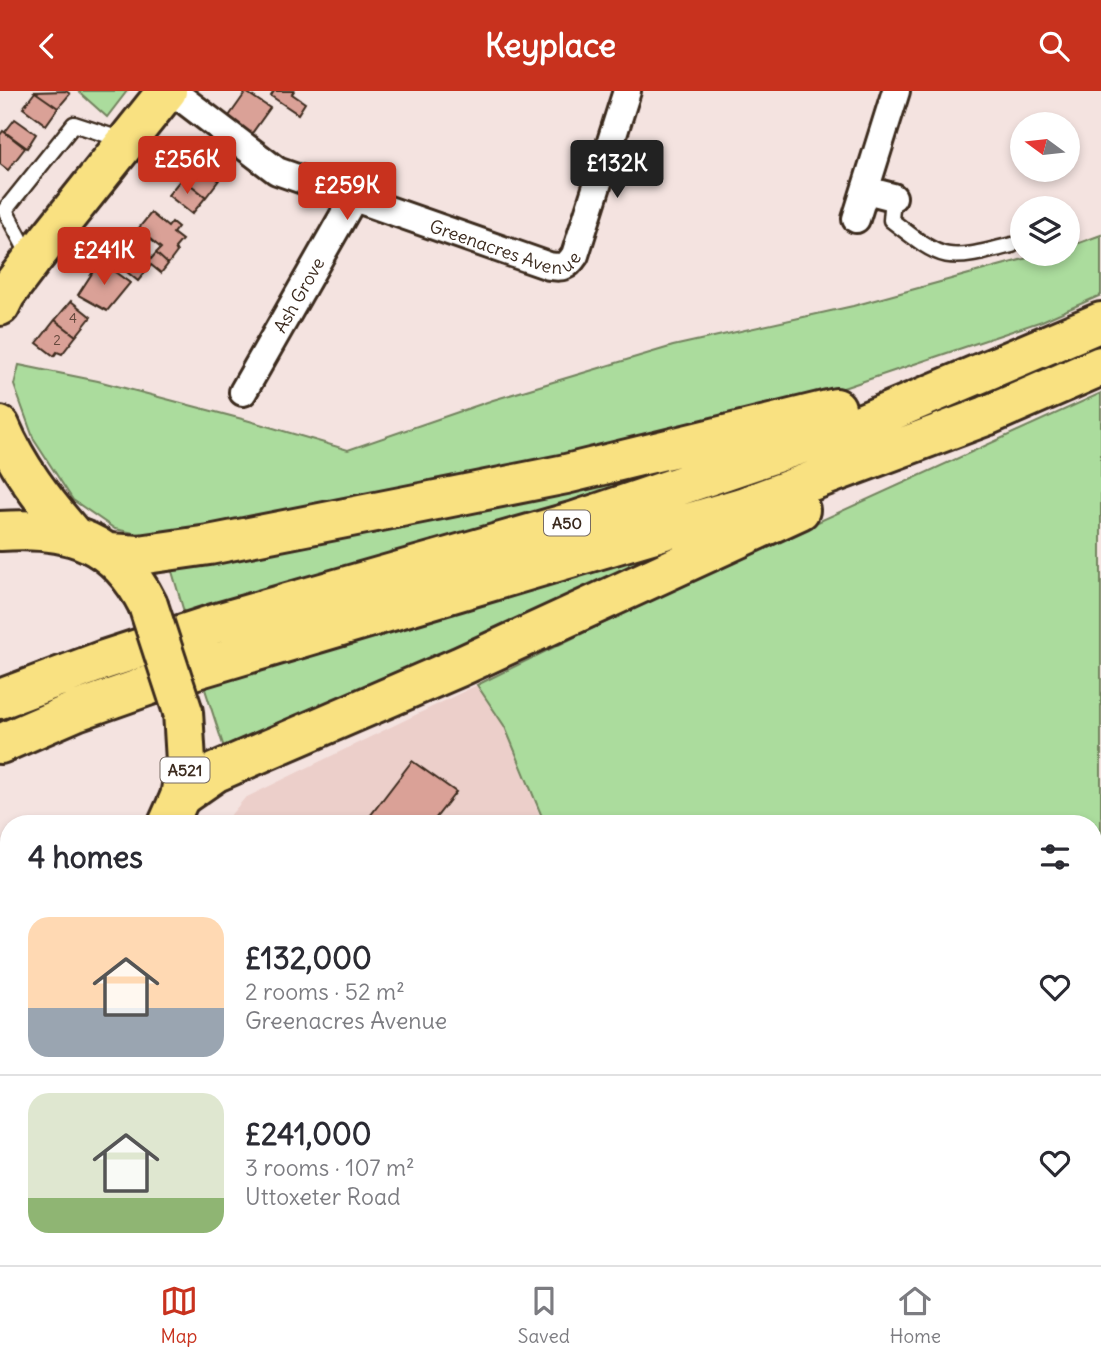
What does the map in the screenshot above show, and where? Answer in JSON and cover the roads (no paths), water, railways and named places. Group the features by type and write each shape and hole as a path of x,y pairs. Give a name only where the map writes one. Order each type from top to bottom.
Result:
{"main road":[{"path":"0,306 31,261 169,91"},
{"name":"A50","path":"0,699 104,660 214,624 575,521 858,425 1101,322"},
{"path":"109,553 139,555 209,545 566,474 840,407 1022,354"},
{"name":"A50","path":"0,744 76,711 193,670 742,507 986,416 1101,366"},
{"path":"174,811 216,772 459,667 823,500 986,416"},
{"name":"A521","path":"0,426 27,477 72,534"},
{"name":"A521","path":"0,531 49,530 72,534 109,553 138,585 148,605 183,712 186,761 174,811"}],"street":[{"name":"Greenacres Avenue","path":"169,91 277,171 549,266 562,268 569,265 575,255 626,91"},
{"path":"856,219 896,91"},
{"path":"866,190 892,197"},
{"name":"Ash Grove","path":"243,392 353,199"}],"lane":[{"path":"31,261 5,210 74,124 128,142"},
{"path":"892,197 891,220 927,248 946,256 967,257 1010,246"}]}
